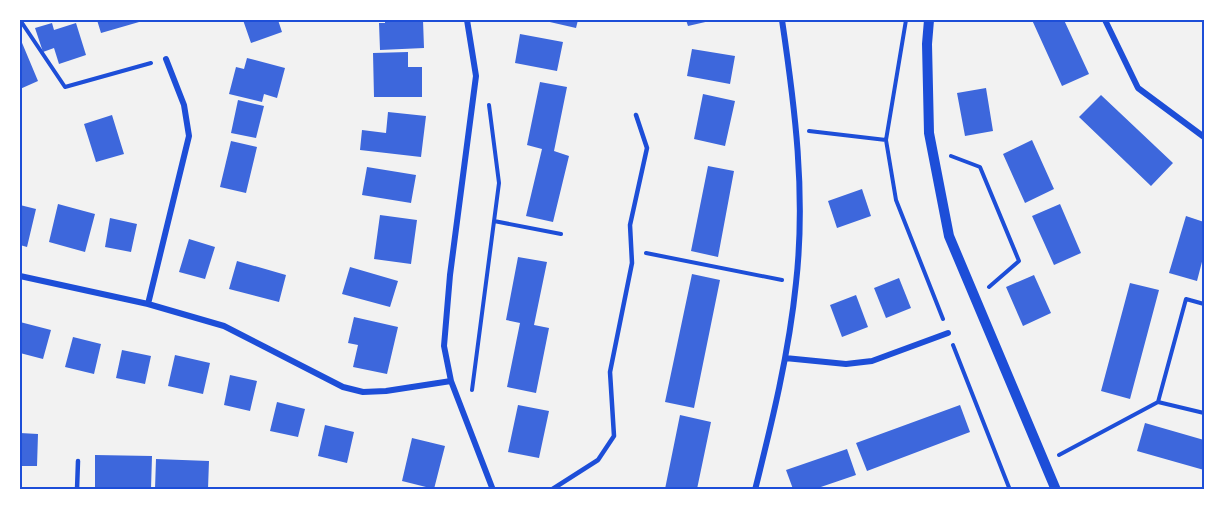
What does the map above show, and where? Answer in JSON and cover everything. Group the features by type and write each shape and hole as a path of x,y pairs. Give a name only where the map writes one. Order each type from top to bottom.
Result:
{"street":[{"path":"467,20 476,62 443,330 445,359 451,381 493,489"},
{"path":"755,489 785,358 796,283 799,211 798,129 782,20"},
{"path":"929,20 927,44 931,148 949,236 1056,489"},
{"path":"1105,20 1138,88 1204,137"},
{"path":"148,304 189,136 184,105 166,58"},
{"path":"20,276 148,304 224,326 343,387 363,392 451,381"},
{"path":"785,358 819,363 855,363 892,354 948,333"}],"lane":[{"path":"551,489 598,460 614,436 610,372 632,262 630,225 647,148 636,115"},
{"path":"77,489 78,461"}],"path":[{"path":"20,20 65,87 166,58"},
{"path":"906,20 886,140 896,200 1010,489"},
{"path":"472,393 499,183 489,100 473,96"},
{"path":"798,129 886,140"},
{"path":"931,148 980,167 1019,261 975,300"},
{"path":"494,221 561,234"},
{"path":"630,250 782,280"},
{"path":"1158,402 1186,299 1204,304"},
{"path":"1045,463 1158,402 1204,413"}],"building":[{"path":"97,20 146,20 101,33"},
{"path":"243,20 278,20 282,32 251,43"},
{"path":"385,20 423,20 424,48 380,50 379,23 385,23"},
{"path":"541,20 578,20 576,28"},
{"path":"686,20 714,20 688,26"},
{"path":"1032,20 1064,20 1089,74 1062,86"},
{"path":"52,23 54,30 76,23 86,55 59,64 54,48 43,52 35,28"},
{"path":"520,34 563,42 557,71 515,63"},
{"path":"20,38 38,81 20,89"},
{"path":"692,49 735,56 730,84 687,76"},
{"path":"408,52 408,67 422,67 422,97 374,97 373,53"},
{"path":"247,58 285,68 277,98 264,94 262,102 229,94 236,67 244,69"},
{"path":"540,82 567,87 554,151 569,156 553,222 526,216 542,149 527,145"},
{"path":"986,88 993,131 965,136 957,93"},
{"path":"703,94 735,101 725,146 694,139"},
{"path":"1101,95 1173,163 1151,186 1079,117"},
{"path":"238,100 264,106 256,138 231,133"},
{"path":"388,112 426,116 421,157 360,150 362,130 386,133"},
{"path":"112,115 124,154 96,162 84,124"},
{"path":"1032,140 1054,189 1025,203 1003,154"},
{"path":"231,141 257,147 246,193 220,187"},
{"path":"708,166 734,171 718,257 691,251"},
{"path":"367,167 416,175 411,203 362,195"},
{"path":"862,189 871,216 837,228 828,201"},
{"path":"58,204 95,214 85,252 49,242"},
{"path":"1060,204 1081,253 1054,265 1032,216"},
{"path":"20,205 36,209 27,247 20,245"},
{"path":"380,215 417,220 411,264 374,259"},
{"path":"1186,216 1204,222 1204,254 1197,281 1169,273"},
{"path":"110,218 137,224 131,252 105,247"},
{"path":"189,239 215,247 205,279 179,272"},
{"path":"518,257 547,262 534,325 549,328 536,393 507,387 520,323 506,320"},
{"path":"237,261 286,275 279,302 229,289"},
{"path":"350,267 398,281 390,307 342,294"},
{"path":"692,274 720,280 694,408 665,402"},
{"path":"1034,275 1051,313 1023,326 1006,287"},
{"path":"899,278 911,308 886,318 874,288"},
{"path":"1130,283 1159,290 1130,399 1101,391"},
{"path":"856,295 868,327 842,337 830,305"},
{"path":"354,317 398,327 387,374 353,367 358,345 348,343"},
{"path":"20,322 51,330 43,359 20,353"},
{"path":"73,337 101,344 94,374 65,367"},
{"path":"122,350 151,356 145,384 116,378"},
{"path":"175,355 210,363 203,394 168,386"},
{"path":"230,375 257,381 250,411 224,405"},
{"path":"277,402 305,409 298,437 270,431"},
{"path":"518,405 549,411 539,458 508,452"},
{"path":"960,405 970,432 867,471 856,443"},
{"path":"680,415 711,422 697,489 665,489"},
{"path":"1145,423 1204,440 1204,470 1137,451"},
{"path":"325,425 354,432 347,463 318,456"},
{"path":"20,433 38,434 37,466 20,466"},
{"path":"412,438 445,446 434,489 402,481"},
{"path":"847,449 856,475 815,489 793,489 786,470"},
{"path":"95,455 152,456 151,489 95,489"},
{"path":"156,459 209,461 208,489 155,489"}]}
